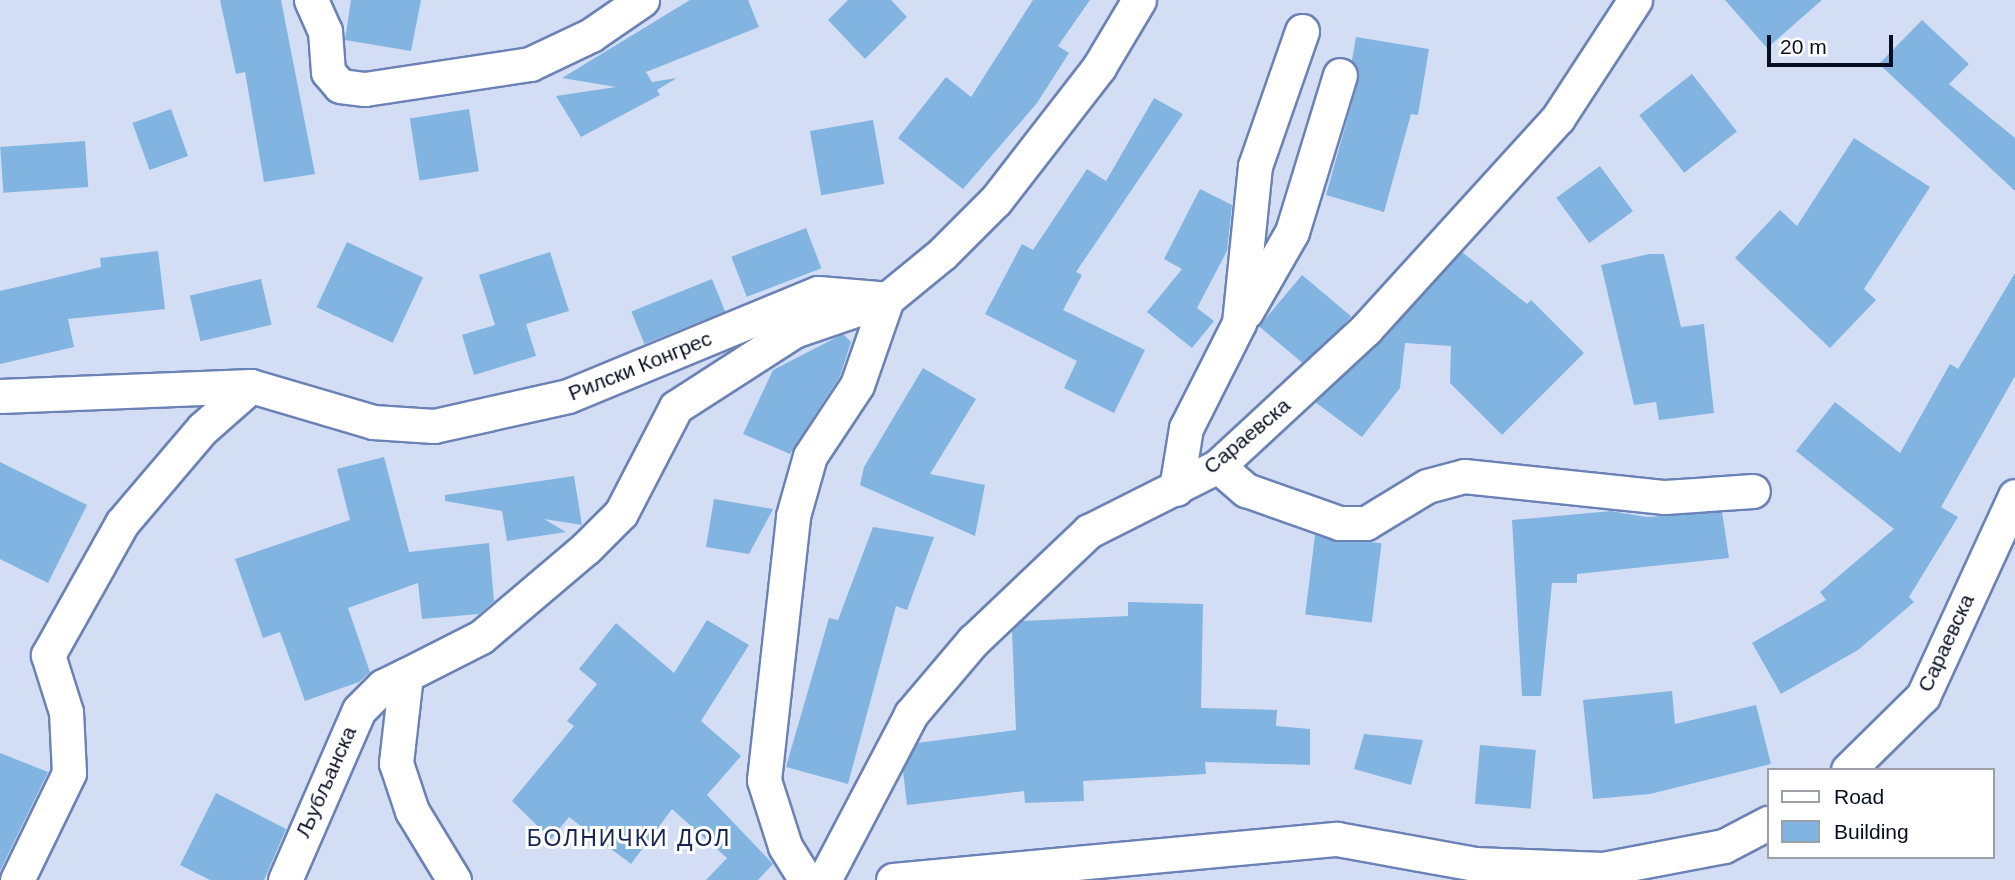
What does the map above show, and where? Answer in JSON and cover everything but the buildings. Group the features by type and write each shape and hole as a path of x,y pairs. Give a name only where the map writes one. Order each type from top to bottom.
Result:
{"street":[{"path":"311,0 325,31 328,72 340,86 365,89 530,64 591,35 642,0"},
{"path":"806,880 785,846 764,780 793,516 810,456 857,385 887,299 996,200 1099,67 1139,0"},
{"name":"Сараевска","path":"824,880 893,744 936,681 1088,531 1218,466 1366,329 1558,118 1635,0"},
{"path":"1239,323 1259,148 1302,31"},
{"path":"1176,489 1186,428 1239,323 1292,232 1340,75"},
{"name":"Рилски Конгрес","path":"0,397 251,386 373,422 434,426 568,396 818,293 887,299"},
{"name":"Љубљанска","path":"285,880 338,745 359,710 383,686 481,637 586,548 621,513 676,407 794,331 887,299"},
{"path":"17,880 69,773 66,712 48,655 122,523 202,429 251,386"},
{"path":"1218,466 1246,490 1339,523 1366,523 1427,486 1464,476 1665,497 1753,491"},
{"name":"Сараевска","path":"1850,768 1923,696 2015,495"},
{"path":"406,675 396,763 412,811 454,880"},
{"path":"893,880 1337,839 1474,864 1603,869 1724,846 1766,824"}],"district":[{"name":"БОЛНИЧКИ ДОЛ","path":"629,838"}]}
